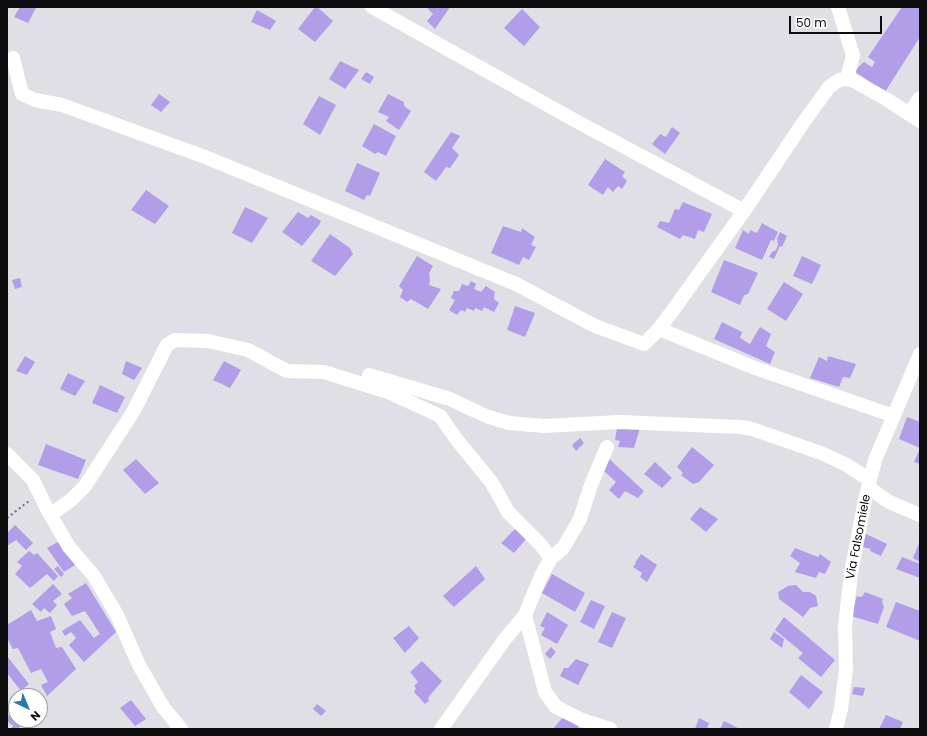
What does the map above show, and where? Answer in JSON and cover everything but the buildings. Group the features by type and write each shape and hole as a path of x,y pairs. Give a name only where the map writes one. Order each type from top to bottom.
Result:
{"street":[{"path":"372,7 576,121 744,211"},
{"path":"838,7 853,55 847,79"},
{"path":"13,58 22,94 35,100 62,105 213,160 516,284 595,326 644,344 658,329 744,211 829,87 839,80 847,79 860,84 914,117 920,98"},
{"path":"658,329 755,368 894,416"},
{"path":"50,515 71,500 85,486 133,412 167,345 175,340 208,342 248,350 287,371 324,372 388,392 440,416 457,440 492,483 508,512 540,544 551,558"},
{"name":"Via Falsomiele","path":"836,729 841,709 846,669 845,626 851,574 869,483 875,460 920,354"},
{"path":"369,375 450,399 486,416 509,423 544,426 619,422 740,427 752,429 821,453 850,467 889,502 920,515"},
{"path":"441,729 505,639 524,615 541,576 551,558 563,548 580,519 591,485 607,447"},
{"path":"7,454 33,480 50,515 69,547 94,576 117,615 139,666 164,707 181,729"},
{"path":"524,615 545,692 556,707 601,728"}],"path":[{"path":"7,518 17,509 40,494"}]}
